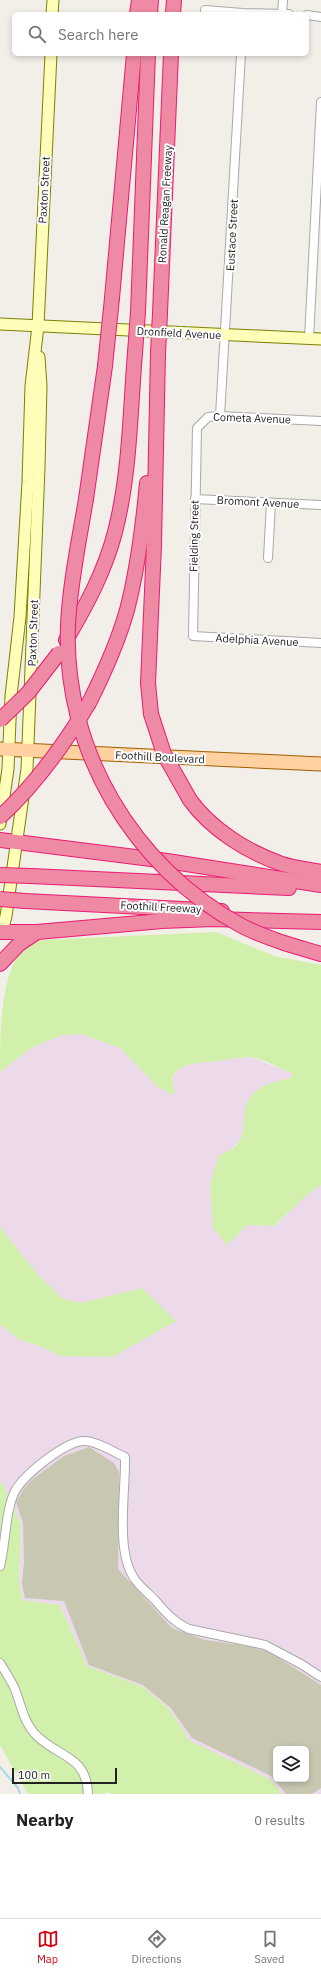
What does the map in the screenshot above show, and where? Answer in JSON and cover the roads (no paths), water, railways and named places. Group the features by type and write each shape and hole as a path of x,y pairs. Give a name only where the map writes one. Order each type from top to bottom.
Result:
{"highway":[{"path":"137,12 138,0"},
{"path":"150,12 151,0"},
{"path":"173,12 174,0"},
{"path":"134,56 105,366 71,592 68,626 69,654 71,686 76,711 85,740 98,773 117,812 138,840 170,874 202,901 243,927 284,943 321,954"},
{"path":"0,720 28,693 59,653 87,605 100,576 115,533 126,466 138,312 148,56"},
{"name":"Ronald Reagan Freeway","path":"158,353 171,56"},
{"path":"0,817 36,780 73,730 89,703 109,661 122,625 138,563 144,516 158,353"},
{"path":"158,353 154,545 148,683 151,714 164,754 190,800 201,813 238,844 282,864 321,872"},
{"path":"0,840 167,861 321,885"},
{"path":"0,875 321,889"},
{"name":"Foothill Freeway","path":"0,900 321,916"},
{"path":"1,934 213,919 321,922"},
{"path":"0,964 19,944 37,932"}],"main road":[{"name":"Foothill Boulevard","path":"4,749 321,764"}],"street":[{"path":"52,12 53,0"},
{"path":"282,12 283,0"},
{"path":"205,10 224,12"},
{"path":"309,16 321,17"},
{"name":"Paxton Street","path":"0,824 4,749 18,650 28,490 31,386 38,326 51,56"},
{"name":"Eustace Street","path":"220,416 226,335 241,56"},
{"path":"309,339 318,243 321,102"},
{"name":"Dronfield Avenue","path":"0,324 321,339"},
{"name":"Paxton Street","path":"1,934 17,842 28,750 40,452 41,386 38,326"},
{"name":"Cometa Avenue","path":"197,436 197,428 201,422 208,417 220,416 321,421"},
{"name":"Fielding Street","path":"193,636 197,436"},
{"name":"Bromont Avenue","path":"195,499 321,505"},
{"path":"268,558 271,503"},
{"name":"Adelphia Avenue","path":"193,636 321,643"},
{"path":"0,1566 6,1539 9,1506 15,1491 30,1473 56,1453 84,1440 93,1442 125,1457 123,1514 125,1560 133,1577 179,1625 198,1632 265,1645 301,1664 321,1677"},
{"path":"0,1663 14,1687 31,1729 36,1735 71,1758 80,1767 85,1775 88,1794"}],"waterway":[{"path":"0,1767 18,1788 20,1794"}]}
